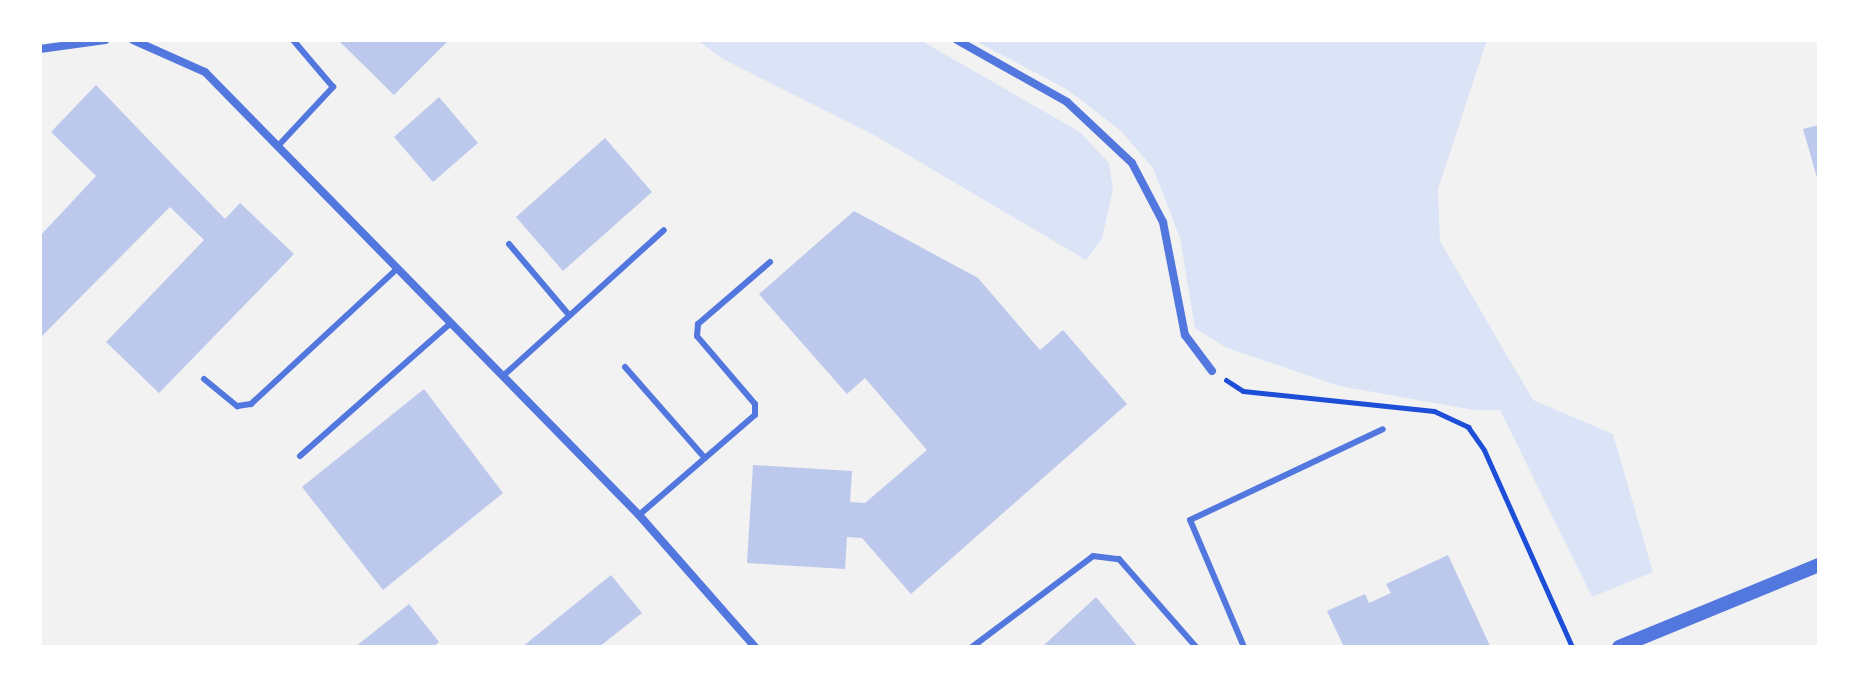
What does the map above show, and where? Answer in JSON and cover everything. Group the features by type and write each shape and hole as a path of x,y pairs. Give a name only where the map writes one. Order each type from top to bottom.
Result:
{"street":[{"path":"40,49 105,40"},
{"path":"133,40 205,72 639,515 755,647"},
{"path":"957,40 1067,102 1132,163 1163,222 1185,335 1212,371"},
{"path":"1619,647 1819,565"}],"lane":[{"path":"278,146 333,87 293,40"},
{"path":"503,376 664,230"},
{"path":"509,244 569,315"},
{"path":"639,515 755,415 755,404 697,336 698,324 770,262"},
{"path":"204,379 237,406 251,404 398,268"},
{"path":"300,456 451,323"},
{"path":"625,367 705,458"},
{"path":"1244,647 1190,520 1383,429"},
{"path":"972,647 1093,556 1119,559 1196,647"}],"path":[{"path":"1212,371 1243,391 1434,411 1468,427 1484,450 1572,647"}],"shaded area":[{"path":"697,40 920,40 1080,132 1109,163 1113,189 1102,239 1086,260 874,135 723,59"},
{"path":"974,40 1487,40 1438,189 1440,241 1533,400 1613,434 1653,572 1592,597 1500,410 1474,410 1339,386 1227,348 1195,328 1180,238 1153,168 1121,131 1068,90"}],"building":[{"path":"338,40 449,40 394,95"},
{"path":"96,85 225,219 240,203 294,254 159,393 106,342 204,240 170,207 40,338 40,236 96,176 51,132"},
{"path":"439,97 478,143 433,182 394,137"},
{"path":"1819,125 1819,181 1818,181 1803,129"},
{"path":"605,138 652,192 563,271 516,217"},
{"path":"854,211 978,278 1040,350 1063,330 1127,404 911,594 862,538 847,537 845,569 747,563 753,465 852,471 850,502 865,503 927,450 865,378 847,394 759,294"},
{"path":"424,389 503,493 383,590 302,487"},
{"path":"1448,555 1490,646 1344,647 1327,611 1365,594 1369,603 1391,593 1386,584"},
{"path":"611,575 642,613 599,647 522,647"},
{"path":"1096,597 1138,647 1042,647"},
{"path":"409,604 439,642 433,647 355,647"}]}
